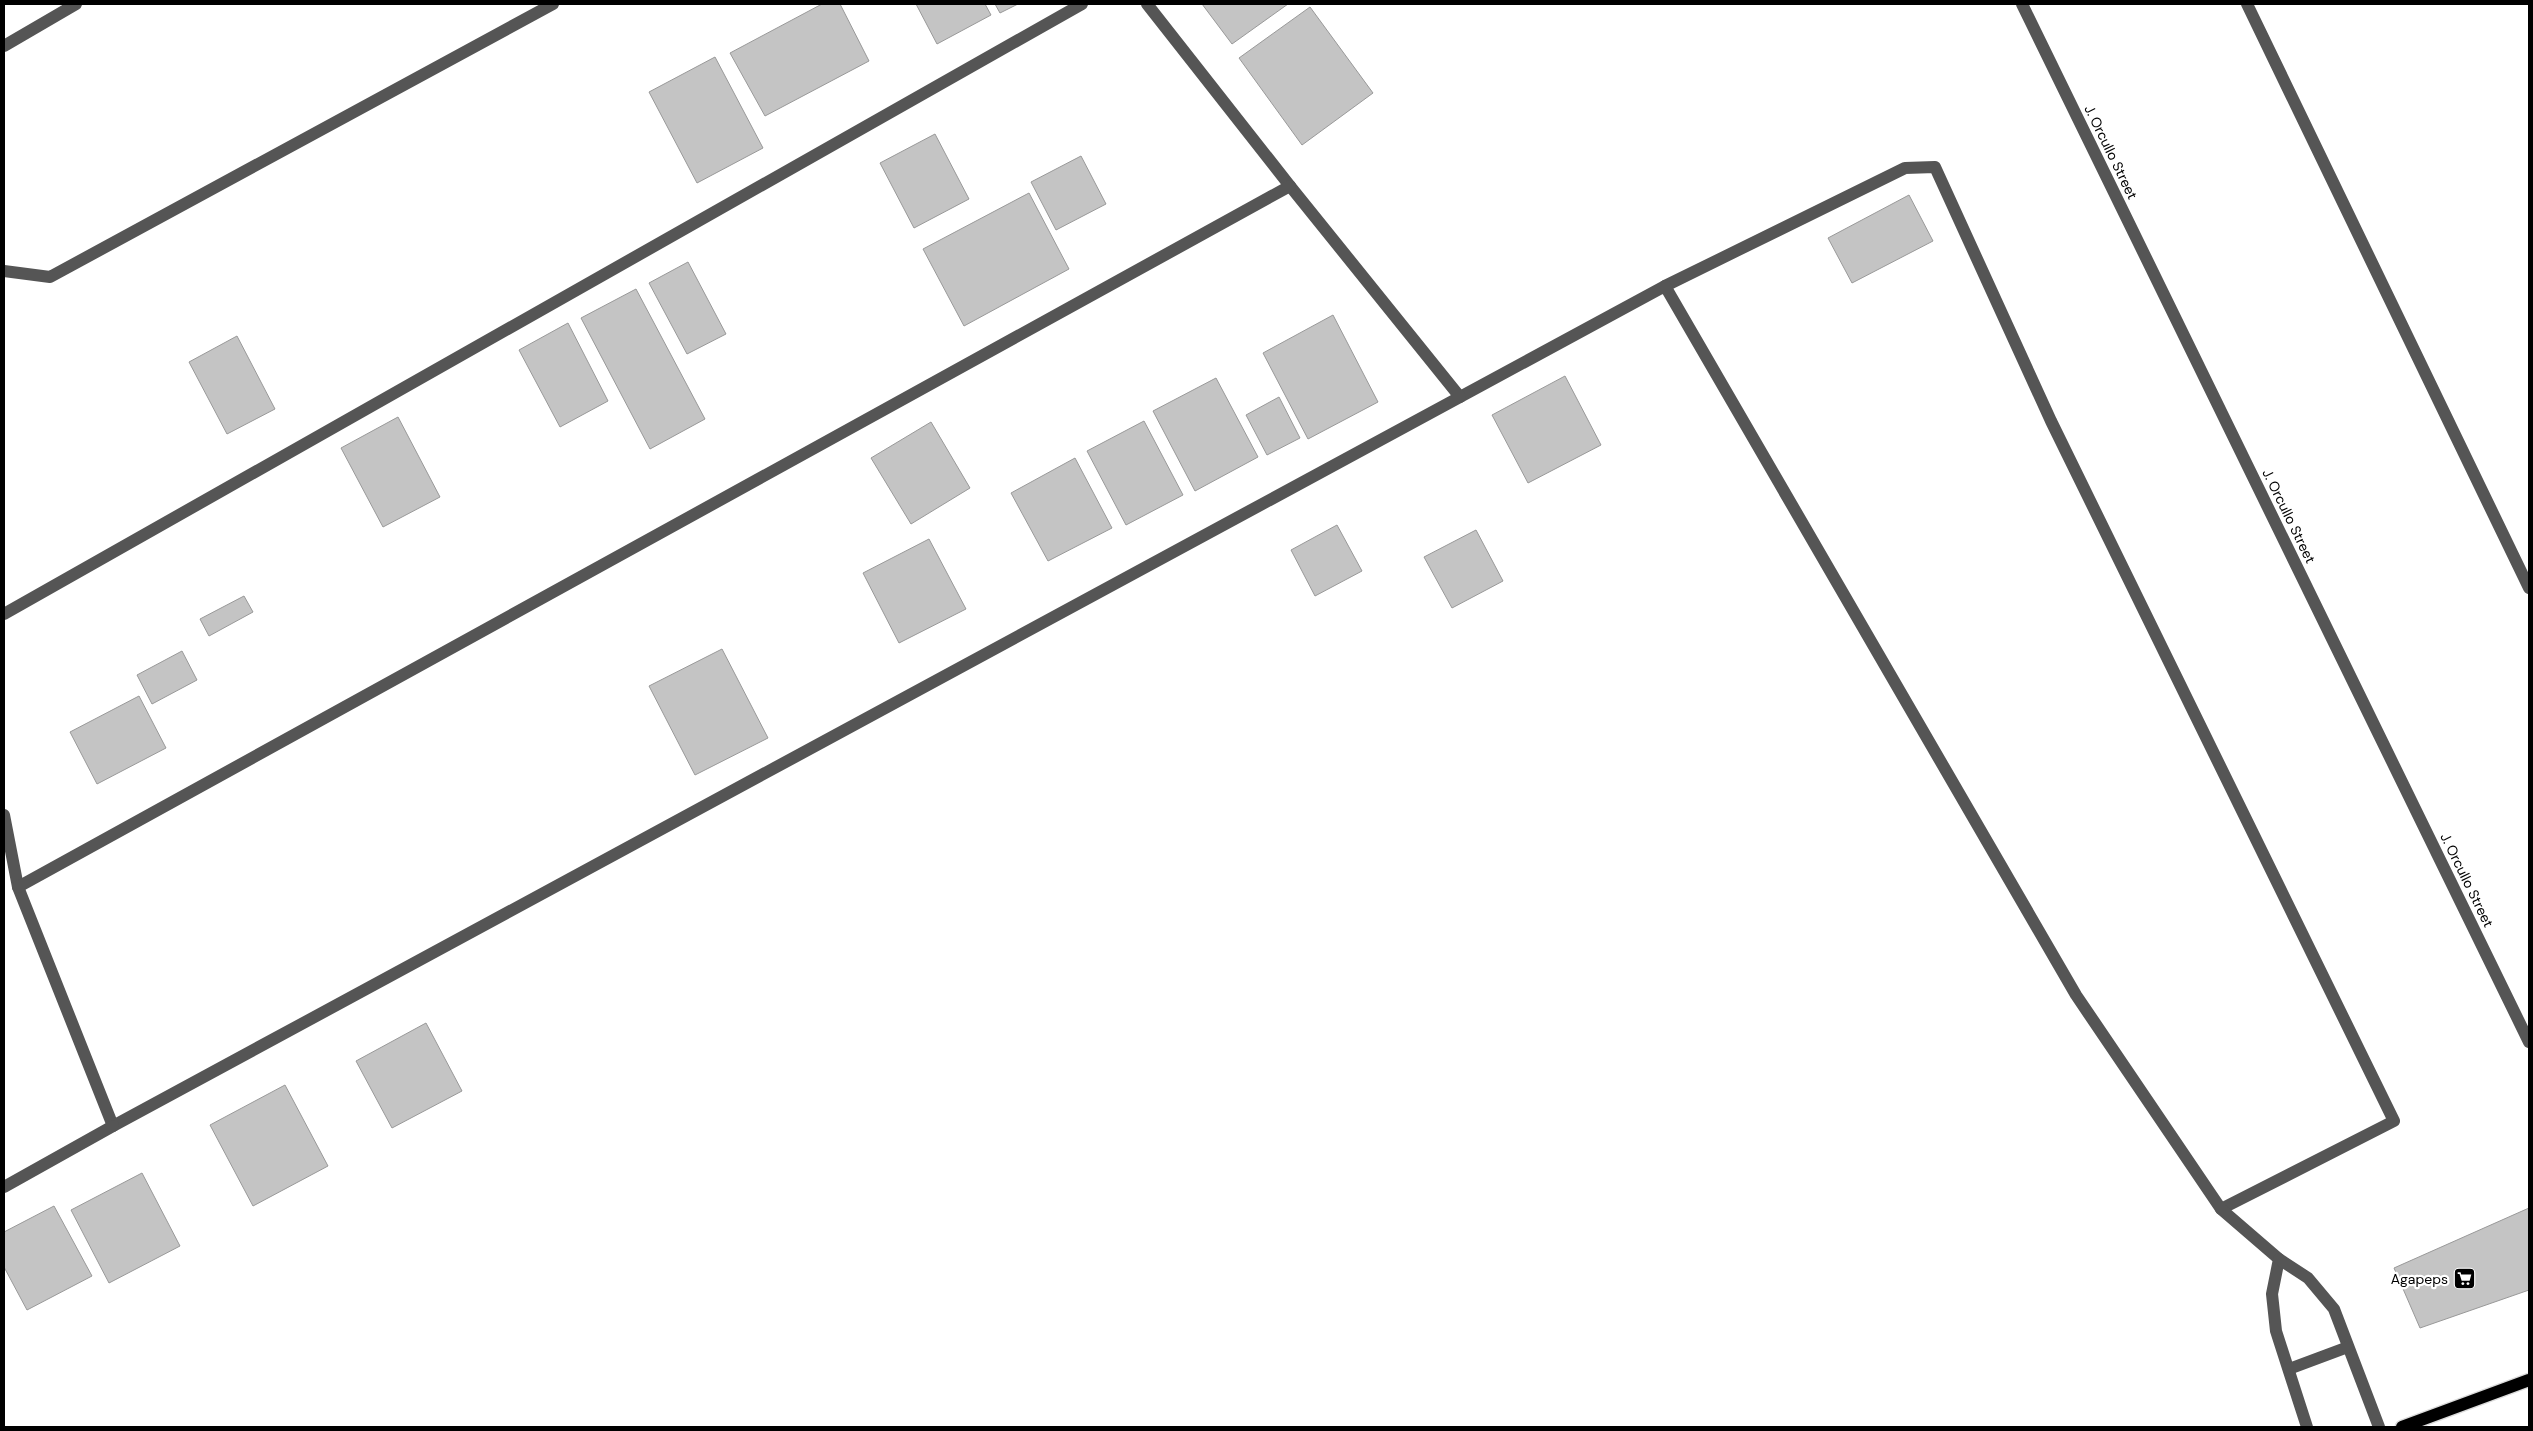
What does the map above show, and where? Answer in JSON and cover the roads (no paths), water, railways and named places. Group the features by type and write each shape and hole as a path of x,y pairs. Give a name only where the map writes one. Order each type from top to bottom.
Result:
{"main road":[{"path":"2402,1427 2529,1380"}],"street":[{"path":"4,46 76,4"},
{"path":"4,271 50,276 553,4"},
{"path":"4,614 1082,4"},
{"path":"1147,4 1290,186 1460,397"},
{"name":"J. Orcullo Street","path":"2022,4 2529,1042"},
{"path":"2247,4 2529,588"},
{"path":"4,1187 113,1126 1666,286 1905,168 1935,167 2055,430 2394,1121 2221,1209"},
{"path":"18,887 1290,186"},
{"path":"1666,286 2076,995 2221,1209 2279,1258 2308,1278 2334,1309 2379,1427"},
{"path":"4,815 18,887 113,1126"},
{"path":"2279,1258 2272,1294 2276,1331 2307,1427"},
{"path":"2288,1368 2348,1347"}],"place":[{"name":"Agapeps","path":"2464,1279"}]}
